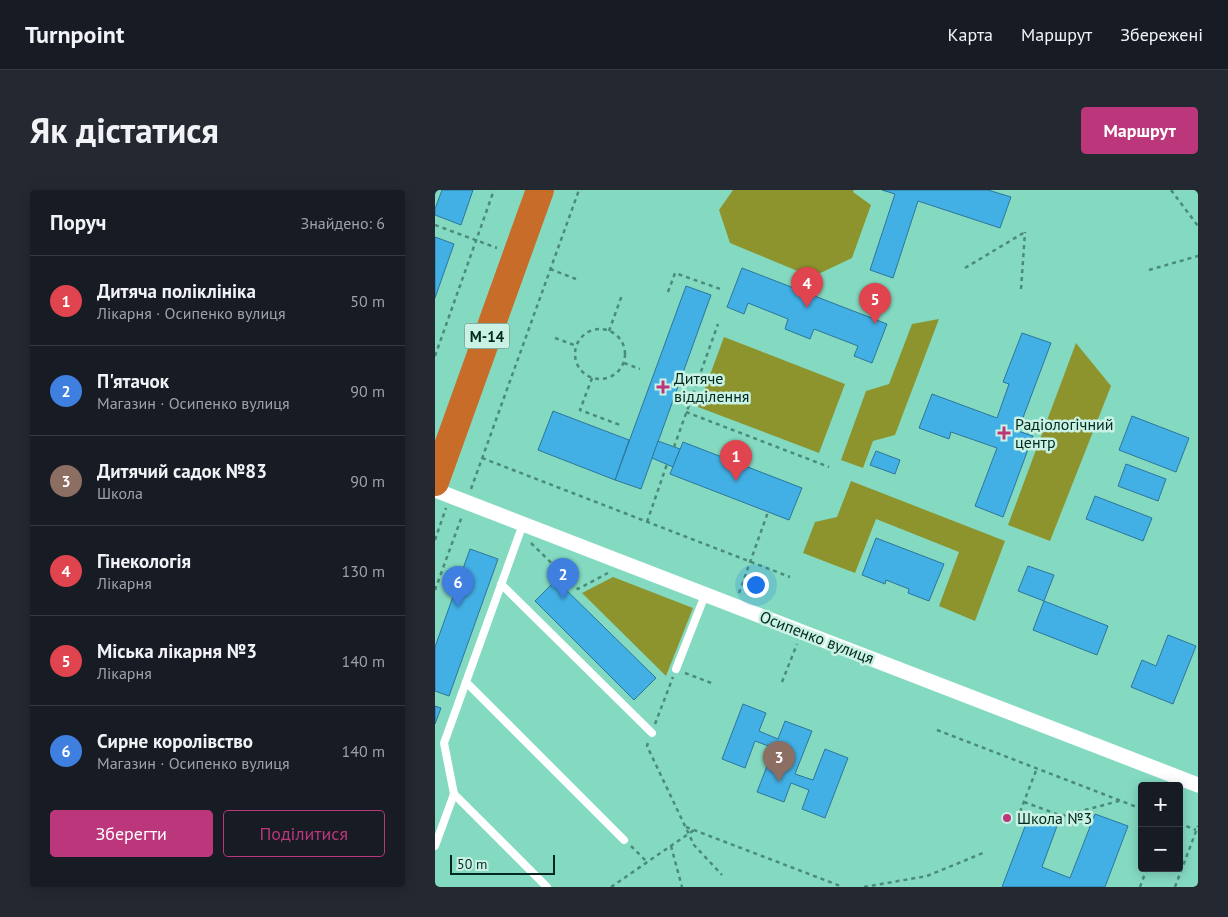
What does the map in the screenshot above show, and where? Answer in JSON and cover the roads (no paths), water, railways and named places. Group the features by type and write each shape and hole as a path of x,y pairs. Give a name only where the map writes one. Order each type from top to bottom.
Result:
{"highway":[{"name":"М-14","path":"435,482 540,190"}],"street":[{"name":"Осипенко вулиця","path":"435,490 1198,785"}],"lane":[{"path":"436,840 454,794 444,743 523,524"},
{"path":"501,584 652,733"},
{"path":"676,669 705,595"},
{"path":"466,682 624,840"},
{"path":"454,794 547,887"}],"place":[{"name":"Гінекологія","path":"807,308"},
{"name":"Міська лікарня №3","path":"875,324"},
{"name":"Дитяче відділення","path":"663,387"},
{"name":"Радіологічний центр","path":"1004,433"},
{"name":"Дитяча поліклініка","path":"736,481"},
{"name":"П'ятачок","path":"563,599"},
{"name":"Сирне королівство","path":"458,607"},
{"name":"Дитячий садок №83","path":"779,782"},
{"name":"Школа №3","path":"1007,818"}]}
